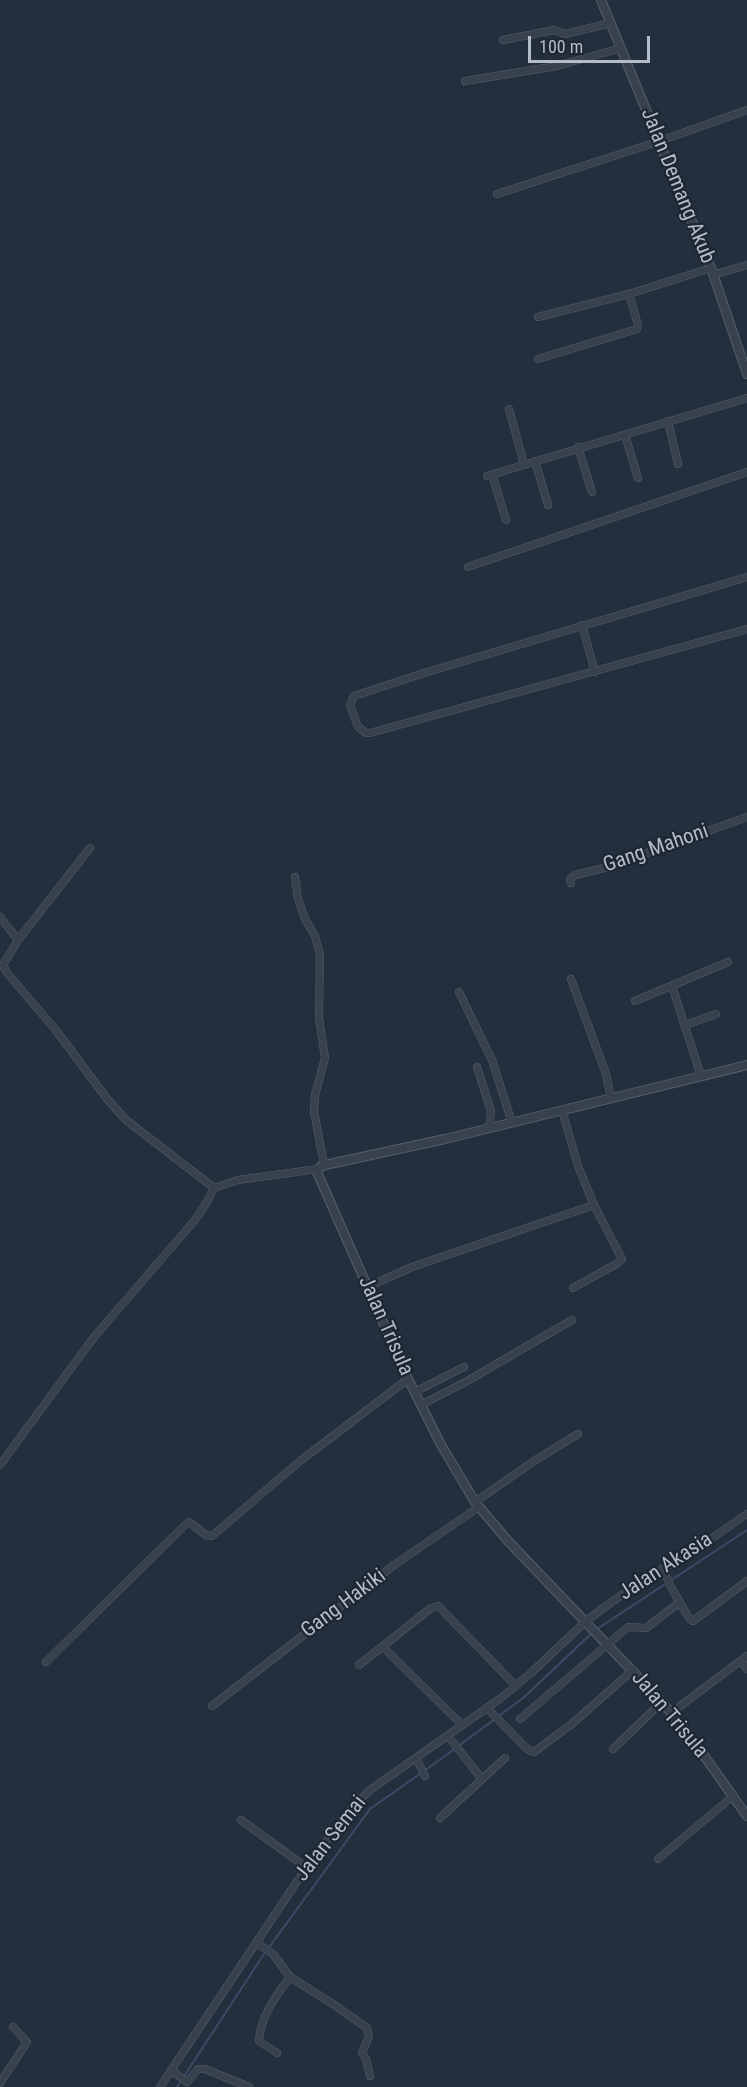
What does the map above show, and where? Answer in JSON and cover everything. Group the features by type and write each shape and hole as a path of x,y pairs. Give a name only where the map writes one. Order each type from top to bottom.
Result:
{"street":[{"name":"Jalan Demang Akub","path":"601,0 712,272 747,374"},
{"path":"503,40 554,30 565,34 611,23"},
{"path":"465,81 557,66 621,48"},
{"path":"497,194 747,110"},
{"path":"538,317 747,264"},
{"path":"538,359 637,329 638,325 629,294"},
{"path":"506,520 490,475 747,398"},
{"path":"509,409 524,464"},
{"path":"668,421 678,464"},
{"path":"625,435 638,478"},
{"path":"578,447 592,492"},
{"path":"535,461 548,505"},
{"path":"468,567 747,472"},
{"path":"747,577 424,673 354,696 351,705 358,727 366,733 747,629"},
{"path":"582,625 595,672"},
{"name":"Gang Mahoni","path":"571,883 570,879 575,875 608,867 747,817"},
{"path":"90,848 16,938 3,965 7,973 55,1029 108,1100 126,1120 214,1188"},
{"path":"295,877 298,899 305,919 315,936 320,955 319,1018 325,1058 315,1095 314,1111 321,1167"},
{"path":"0,916 16,938"},
{"path":"635,1001 728,962"},
{"path":"571,980 606,1074 610,1099"},
{"path":"672,986 701,1076"},
{"path":"459,992 492,1060 512,1123"},
{"path":"685,1024 716,1014"},
{"path":"0,1465 94,1337 195,1220 214,1188 238,1180 321,1167 512,1123 747,1065"},
{"path":"477,1067 491,1111 489,1128"},
{"path":"562,1110 578,1166 594,1205 622,1259 573,1288"},
{"name":"Jalan Trisula","path":"321,1167 317,1174 408,1379 440,1443 477,1505 662,1702 690,1736 747,1816"},
{"path":"367,1287 412,1267 594,1205"},
{"path":"421,1405 572,1320"},
{"path":"415,1392 464,1367"},
{"path":"46,1662 186,1524 189,1522 206,1535 212,1536 300,1461 408,1379"},
{"name":"Gang Hakiki","path":"212,1706 394,1565 534,1461 578,1434"},
{"name":"Jalan Akasia","path":"587,1623 638,1583 698,1548 747,1514"},
{"path":"663,1569 689,1618 693,1621 747,1581"},
{"path":"520,1719 628,1627 646,1628 680,1602"},
{"path":"359,1665 431,1608 438,1606 516,1686"},
{"name":"Jalan Semai","path":"160,2087 173,2072 307,1868 355,1804 370,1790 420,1767 447,1736 489,1710 587,1623"},
{"path":"383,1647 462,1725"},
{"path":"671,1713 744,1658 747,1669"},
{"path":"489,1710 527,1749 534,1752 573,1723 633,1670"},
{"path":"612,1749 662,1702"},
{"path":"447,1736 482,1779"},
{"path":"440,1818 505,1758"},
{"path":"658,1859 732,1797"},
{"path":"241,1820 307,1868"},
{"path":"258,1943 273,1953 290,1977 367,2028 368,2040 362,2053 369,2076"},
{"path":"277,2053 259,2041 259,2033 275,1998 290,1977"},
{"path":"0,2083 27,2042 13,2028"},
{"path":"173,2072 185,2083 201,2068 249,2087"}],"waterway":[{"path":"597,1629 747,1530"},
{"path":"177,2087 262,1957 370,1809 523,1698 592,1633"}]}
